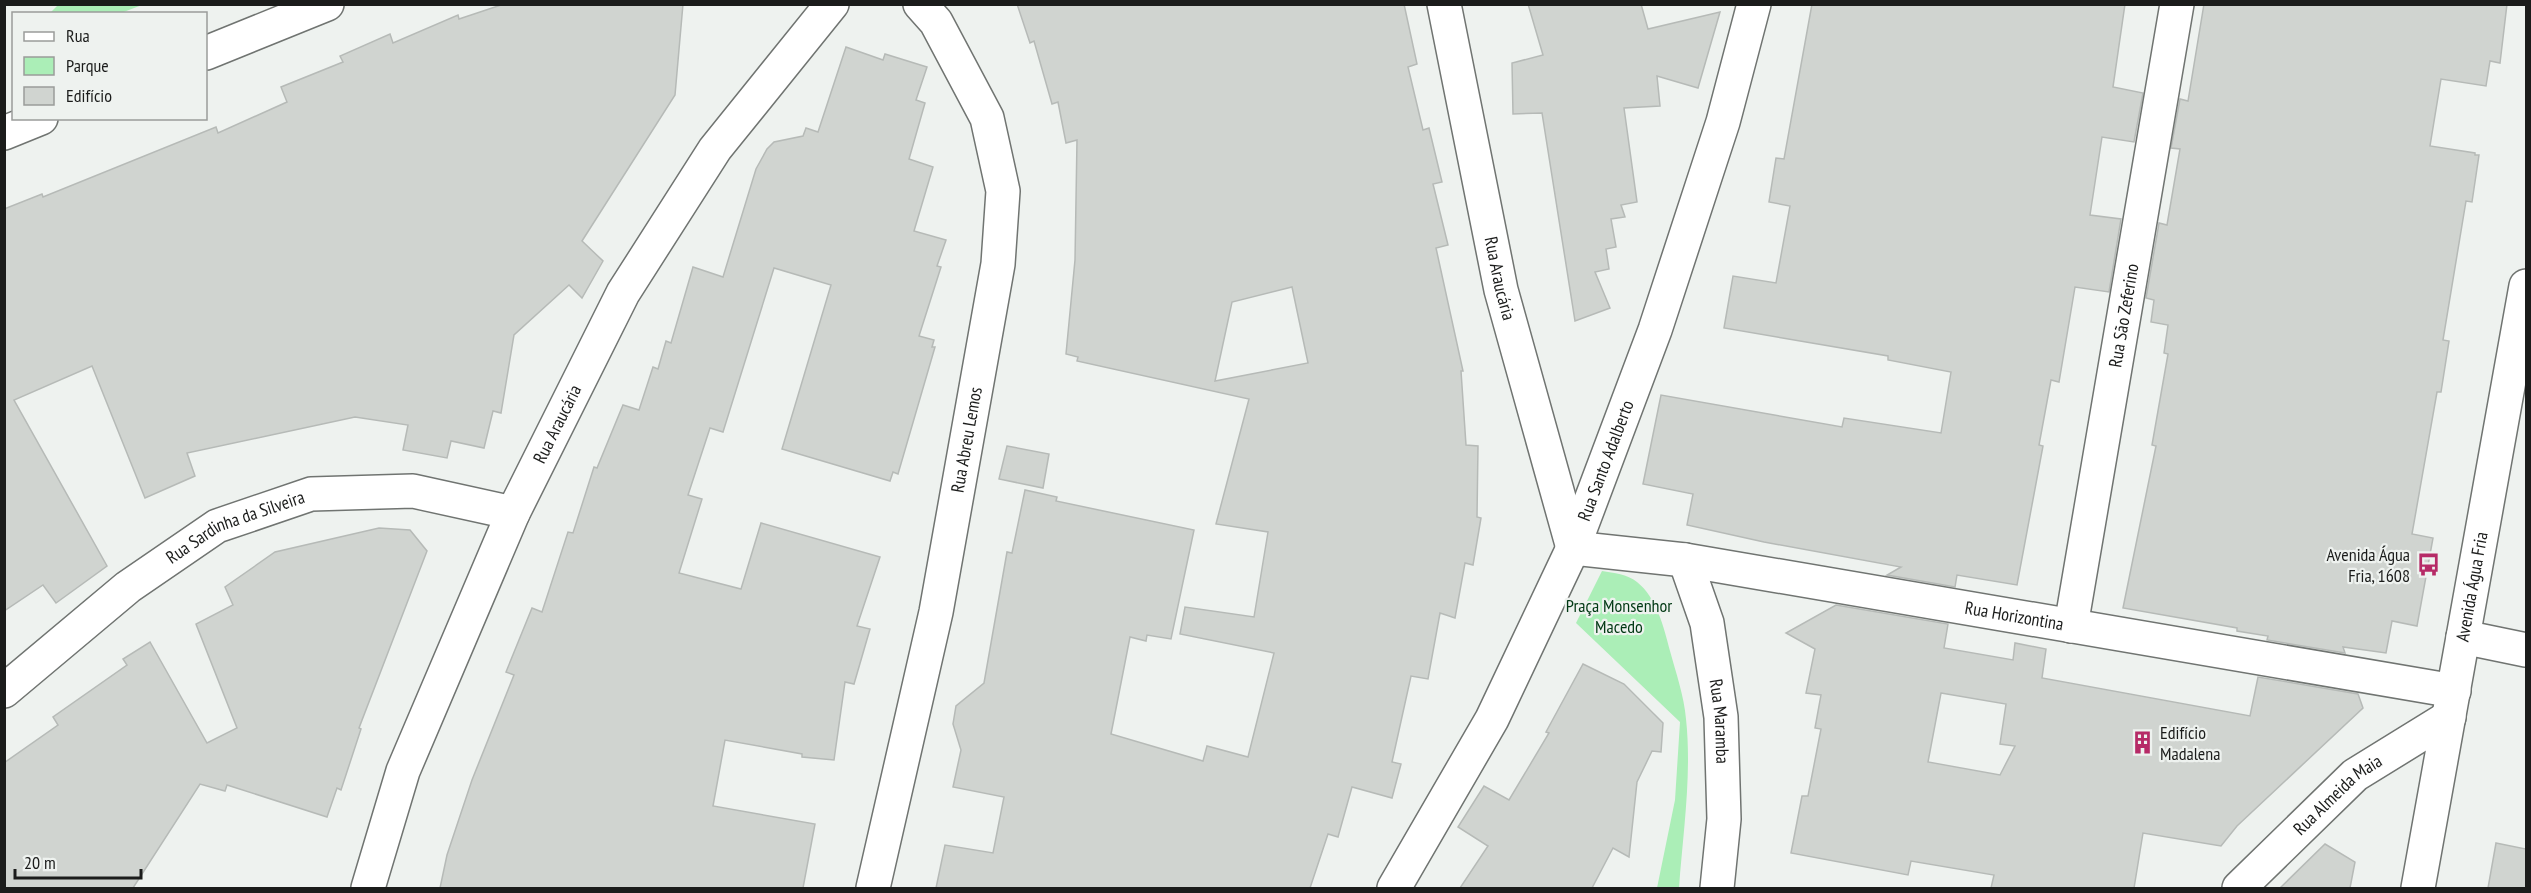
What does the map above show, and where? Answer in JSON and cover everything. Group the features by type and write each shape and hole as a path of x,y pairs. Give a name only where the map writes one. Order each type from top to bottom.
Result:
{"street":[{"path":"207,53 327,4"},
{"name":"Rua Araucária","path":"368,888 403,771 513,513 622,293 715,149 832,4"},
{"name":"Rua Abreu Lemos","path":"873,888 936,612 998,264 1003,191 987,118 936,22 920,4"},
{"name":"Rua Araucária","path":"1444,4 1501,290 1573,548"},
{"name":"Rua Santo Adalberto","path":"1394,888 1492,719 1573,548 1655,330 1723,122 1754,4"},
{"name":"Rua São Zeferino","path":"2071,626 2177,4"},
{"path":"4,133 36,120"},
{"name":"Avenida Água Fria","path":"2418,888 2526,288"},
{"name":"Rua Sardinha da Silveira","path":"4,691 128,587 217,526 311,494 412,490 513,513"},
{"name":"Rua Horizontina","path":"1573,548 1685,560 2071,626 2451,704"},
{"name":"Rua Maramba","path":"1685,560 1707,623 1721,717 1724,819 1717,888"},
{"path":"2463,637 2526,650"},
{"name":"Rua Almeida Maia","path":"2239,888 2355,775 2451,704"}],"green space":[{"path":"58,4 142,5 124,12 51,12"},
{"name":"Praça Monsenhor Macedo","path":"1602,571 1633,579 1650,596 1662,623 1682,693 1688,740 1688,761 1679,888 1657,888 1675,800 1680,722 1576,623"}],"building":[{"path":"504,4 683,4 675,95 582,241 603,261 582,298 569,285 514,335 501,413 493,411 484,448 451,441 447,458 403,450 408,425 355,417 187,453 195,476 145,498 92,366 14,400 107,566 56,603 43,585 4,611 4,209 42,194 43,197 216,127 218,133 287,102 281,87 343,62 340,56 390,34 393,43 458,15 459,19"},
{"path":"1017,4 1404,4 1417,64 1408,67 1423,130 1429,128 1442,182 1433,184 1448,245 1436,248 1463,371 1461,371 1466,445 1478,446 1477,517 1481,518 1473,565 1465,563 1455,618 1440,613 1428,679 1411,676 1392,762 1401,764 1392,798 1352,787 1338,837 1328,834 1310,888 936,888 945,845 993,853 1004,797 953,787 961,750 953,724 956,706 984,683 1007,552 1012,553 1025,490 1057,497 1056,501 1194,530 1171,639 1147,635 1146,641 1130,637 1111,734 1203,761 1207,746 1248,757 1274,653 1180,634 1185,607 1254,617 1268,532 1216,524 1249,399 1077,361 1078,357 1066,354 1075,260 1077,140 1066,143 1058,102 1052,104 1034,41 1030,43","holes":["1292,287 1308,363 1215,381 1232,302"]},
{"path":"1528,4 1641,4 1648,29 1720,12 1698,88 1657,76 1660,106 1624,108 1637,202 1621,205 1625,217 1611,219 1616,247 1606,249 1609,269 1595,272 1610,308 1575,321 1542,113 1513,114 1512,63 1543,55"},
{"path":"1812,4 2125,4 2113,87 2143,93 2134,142 2102,137 2090,215 2121,219 2109,292 2075,287 2059,382 2051,380 2039,445 2043,446 2017,585 1957,575 1955,587 1887,575 1901,567 1764,542 1687,525 1693,494 1643,484 1661,395 1842,427 1844,418 1941,433 1951,372 1888,360 1888,356 1724,328 1733,276 1776,283 1790,206 1769,202 1776,158 1784,159"},
{"path":"2204,4 2507,4 2500,63 2490,61 2486,86 2441,79 2430,146 2479,155 2472,202 2466,201 2443,340 2449,341 2441,392 2437,392 2412,534 2433,538 2417,626 2392,621 2386,653 2343,647 2345,653 2267,640 2268,636 2237,631 2237,628 2123,608 2156,446 2152,445 2168,354 2164,353 2168,325 2151,322 2154,300 2146,298 2159,223 2167,225 2180,149 2171,148 2180,99 2188,101"},
{"path":"846,47 883,60 885,54 927,67 916,100 925,103 909,159 933,167 914,231 946,240 937,266 941,267 919,336 934,340 932,347 935,347 898,474 893,472 890,481 782,449 831,285 774,268 723,432 710,428 688,495 702,499 679,573 741,589 761,523 880,557 857,626 870,629 854,684 845,682 834,760 802,757 802,754 725,740 713,806 815,824 803,888 440,888 447,855 472,780 514,675 506,672 532,608 542,612 568,532 573,533 594,467 597,468 623,405 639,410 653,367 658,369 666,341 671,343 693,267 723,277 756,169 767,149 774,142 803,136 806,128 818,132"},
{"path":"1007,446 1049,454 1043,488 999,479"},
{"path":"379,528 410,530 427,551 359,728 361,729 341,790 337,788 327,817 227,785 225,791 200,784 133,888 4,888 4,763 58,725 53,717 127,665 123,659 150,642 207,743 237,728 196,624 233,605 225,587 275,552"},
{"path":"1836,605 1948,624 1944,648 2013,660 2015,643 2046,649 2042,678 2250,716 2258,677 2358,694 2363,708 2237,826 2221,846 2143,833 2134,888 1991,888 1994,875 1911,861 1908,875 1791,853 1802,796 1808,796 1821,729 1815,728 1821,695 1806,693 1815,649 1786,633","holes":["1941,693 2006,704 2000,744 2015,746 2000,775 1928,762"]},
{"path":"1583,664 1624,684 1663,723 1661,752 1652,751 1637,782 1629,857 1613,848 1592,888 1460,888 1488,846 1458,827 1484,786 1509,800 1549,733 1546,732"},
{"path":"2496,843 2526,849 2526,888 2488,888"},
{"path":"2325,844 2355,862 2350,888 2280,888"}],"place":[{"name":"Avenida Água Fria, 1608","path":"2428,565"},
{"name":"Edifício Madalena","path":"2142,743"}]}
